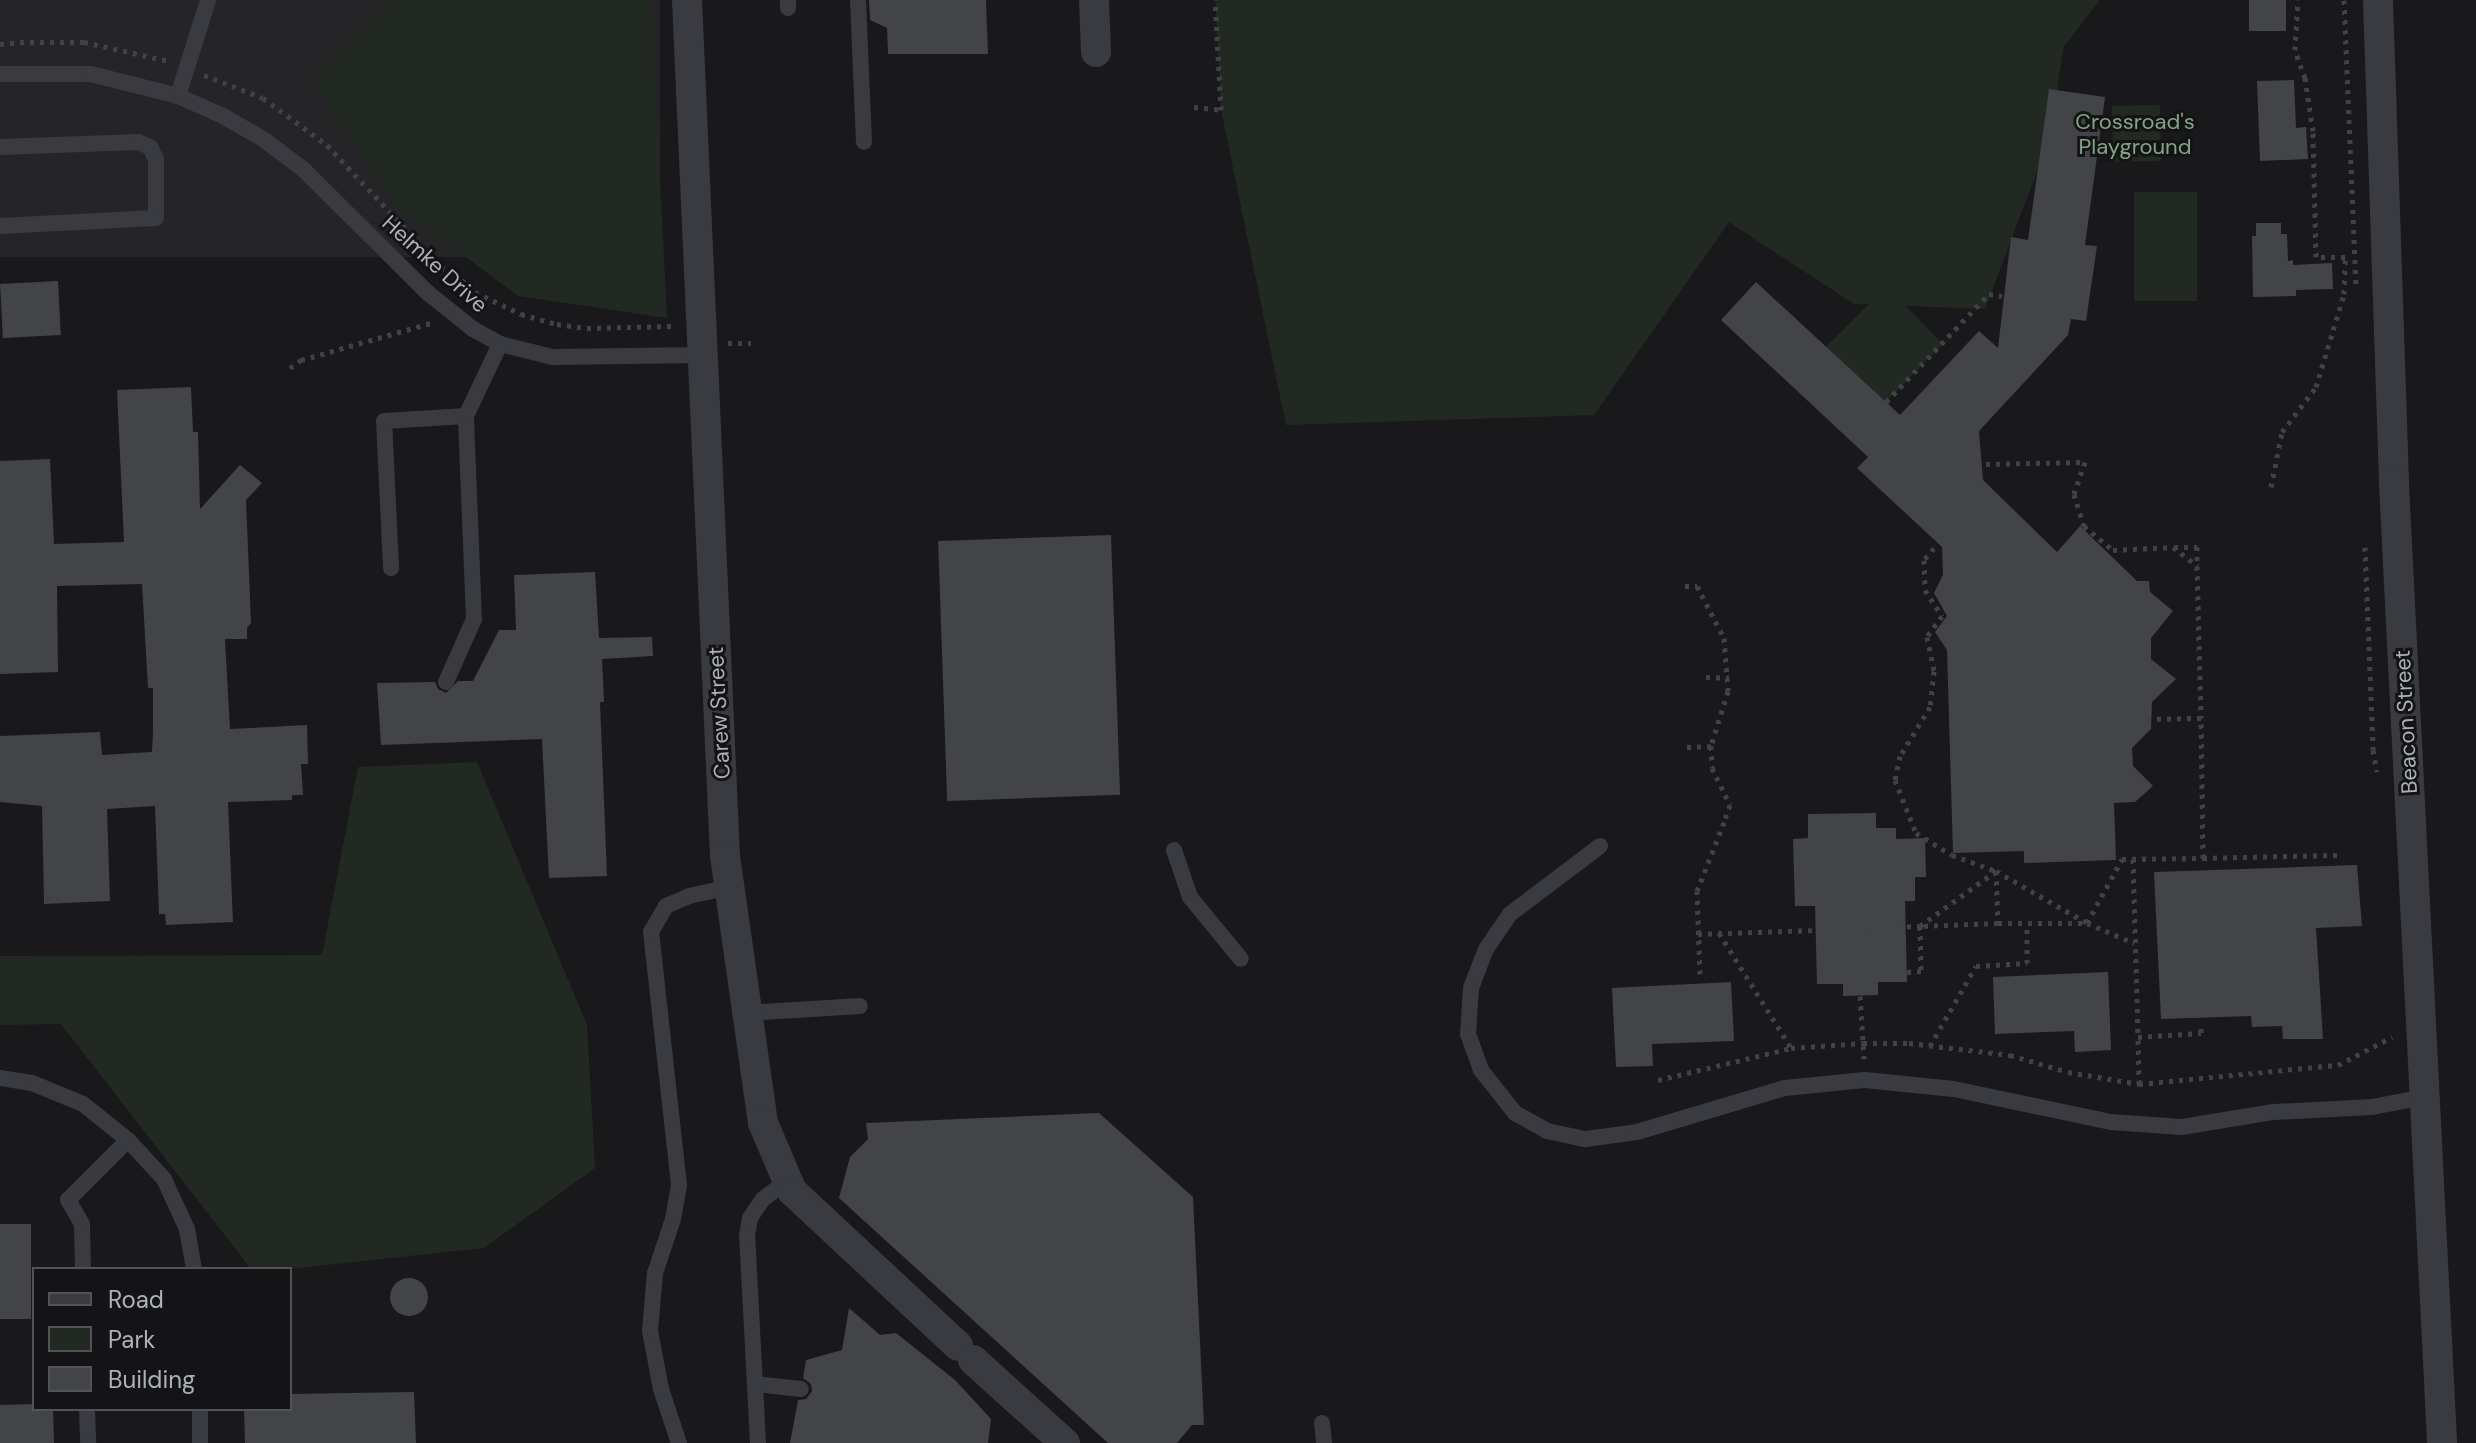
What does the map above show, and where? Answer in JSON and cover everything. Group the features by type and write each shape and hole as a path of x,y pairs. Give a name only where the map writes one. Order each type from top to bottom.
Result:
{"street":[{"name":"Carew Street","path":"687,0 730,887 763,1123 792,1191 1065,1443"},
{"path":"1094,0 1096,52"},
{"name":"Beacon Street","path":"2378,0 2394,484 2442,1443"}],"lane":[{"path":"178,96 208,0"},
{"path":"858,0 864,142"},
{"name":"Helmke Drive","path":"0,74 91,74 178,96 263,139 303,169 447,310 500,344 552,357 702,349"},
{"path":"0,147 138,142 150,147 156,159 156,218 0,226"},
{"path":"446,682 474,619 466,416 500,344"},
{"path":"391,568 384,421 466,416"},
{"path":"1600,846 1510,914 1486,949 1471,988 1468,1034 1481,1070 1515,1113 1547,1131 1586,1139 1637,1132 1785,1088 1865,1080 1954,1089 2110,1122 2182,1127 2274,1112 2372,1107 2425,1097"},
{"path":"1174,850 1190,897 1241,959"},
{"path":"679,1443 661,1389 650,1331 655,1273 673,1219 679,1185 651,932 666,906 689,896 730,887"},
{"path":"747,1013 860,1006"},
{"path":"0,1078 32,1083 83,1104 128,1140 164,1179 187,1229 194,1267"},
{"path":"83,1267 82,1224 68,1200 128,1140"},
{"path":"758,1443 750,1218 763,1199 788,1180"},
{"path":"755,1384 801,1389"},
{"path":"87,1411 88,1443"},
{"path":"200,1411 200,1443"},
{"path":"1322,1423 1324,1443"}],"path":[{"path":"1194,107 1221,110 1215,0"},
{"path":"2271,487 2282,432 2316,387 2344,294 2345,257 2316,257 2313,131 2305,78 2295,50 2298,0"},
{"path":"0,44 63,40 84,42 164,59 263,98 327,145 441,267 484,298 521,314 587,328 674,326 675,343 702,349 751,343"},
{"path":"1886,402 1989,294 2002,296"},
{"path":"290,368 301,360 433,323 447,310"},
{"path":"1986,464 2085,462 2074,494 2084,526 2113,550 2197,547 2203,858"},
{"path":"2173,547 2197,566"},
{"path":"1934,548 1924,560 1925,590 1942,616 1927,637 1934,671 1930,707 1900,756 1895,780 1916,833 1952,855 1996,871 2087,923 2134,943"},
{"path":"1685,586 1697,586 1710,605 1724,638 1729,678 1711,746 1712,768 1730,805 1697,891 1700,974"},
{"path":"1706,677 1729,678"},
{"path":"2145,719 2201,718"},
{"path":"1687,747 1711,746"},
{"path":"2087,923 2122,859 2340,855"},
{"path":"2133,859 2139,1084"},
{"path":"1996,871 1998,923"},
{"path":"1920,926 1996,871"},
{"path":"1867,928 2087,923"},
{"path":"1930,1046 1976,966 2027,963 2027,924"},
{"path":"1907,972 1921,971 1920,926"},
{"path":"1698,934 1818,930"},
{"path":"1719,933 1791,1048"},
{"path":"1860,996 1863,1043"},
{"path":"2138,1037 2201,1033 2201,1025"},
{"path":"1658,1080 1791,1048 1863,1043 1930,1046 2010,1055 2068,1072 2139,1084 2338,1065 2392,1036 2393,1050"}],"shaded area":[{"path":"0,0 660,0 660,257 0,257"}],"green space":[{"path":"391,0 651,0 667,318 518,296 394,204 312,83"},
{"path":"1215,0 2100,0 2064,46 2049,140 1985,309 1906,306 1943,344 1886,402 1826,347 1869,304 1854,304 1729,222 1594,415 1286,425 1221,110"},
{"name":"Crossroad's Playground","path":"2160,105 2161,161 2113,162 2112,106"},
{"path":"2134,192 2197,192 2197,301 2134,301"},
{"path":"477,762 587,1025 595,1168 484,1248 292,1269 249,1267 61,1024 0,1025 0,956 322,955 358,767"}],"building":[{"path":"869,0 986,0 988,54 888,54 887,28 870,20"},
{"path":"2249,0 2286,0 2286,31 2249,31"},
{"path":"2294,80 2296,128 2306,127 2308,159 2260,161 2257,81"},
{"path":"2049,89 2105,97 2085,245 2097,246 2086,321 2071,319 2068,335 1979,431 1983,480 2057,552 2080,526 2137,581 2149,581 2150,592 2173,611 2151,638 2151,659 2176,679 2152,702 2151,729 2132,748 2133,766 2153,786 2135,802 2114,803 2116,860 2024,863 2024,851 1953,853 1947,650 1935,632 1947,616 1934,593 1943,575 1942,547 1857,468 1868,457 1721,320 1756,282 1900,415 1979,331 1998,348 2011,237 2028,240"},
{"path":"2256,223 2281,223 2281,234 2287,234 2288,261 2293,260 2293,265 2332,263 2333,289 2296,290 2296,296 2253,297 2252,236 2256,236"},
{"path":"58,281 61,335 3,338 0,284"},
{"path":"191,387 193,432 198,432 200,509 240,465 262,483 246,500 251,623 247,628 247,639 225,639 230,729 307,725 308,764 301,764 303,795 292,795 292,800 228,802 233,922 166,925 165,914 159,914 155,806 107,809 110,901 44,904 42,806 0,802 0,736 100,732 102,755 152,752 153,688 148,688 142,584 57,586 58,672 0,674 0,461 50,459 54,544 124,542 117,390"},
{"path":"1111,535 1120,795 947,801 938,541"},
{"path":"595,572 599,638 652,637 653,656 602,659 604,702 600,702 607,876 549,878 542,739 381,745 377,683 435,682 438,689 446,693 458,681 473,681 499,630 516,630 514,575"},
{"path":"1876,813 1876,828 1896,828 1896,839 1925,838 1926,877 1915,877 1915,901 1905,901 1907,982 1878,982 1878,995 1843,996 1843,984 1817,984 1815,906 1795,906 1793,839 1808,838 1808,814"},
{"path":"2357,865 2362,926 2316,928 2323,1039 2283,1039 2282,1026 2252,1027 2251,1016 2161,1019 2154,872"},
{"path":"2108,972 2111,1050 2075,1052 2074,1031 1995,1034 1993,977"},
{"path":"1731,982 1734,1041 1652,1044 1653,1066 1616,1067 1612,988"},
{"path":"1099,1113 1193,1197 1204,1425 1192,1425 1177,1443 1108,1443 839,1198 850,1157 868,1139 866,1123"},
{"path":"0,1224 31,1224 31,1319 0,1319"},
{"path":"409,1278 422,1284 428,1297 422,1310 409,1316 396,1310 390,1297 396,1284"},
{"path":"849,1308 880,1335 896,1333 955,1380 991,1419 988,1443 790,1443 798,1400 806,1399 812,1391 811,1384 803,1378 806,1360 842,1350"},
{"path":"414,1392 416,1443 245,1443 244,1411 292,1411 292,1394"},
{"path":"32,1404 32,1411 53,1411 54,1443 0,1443 0,1405"}]}
